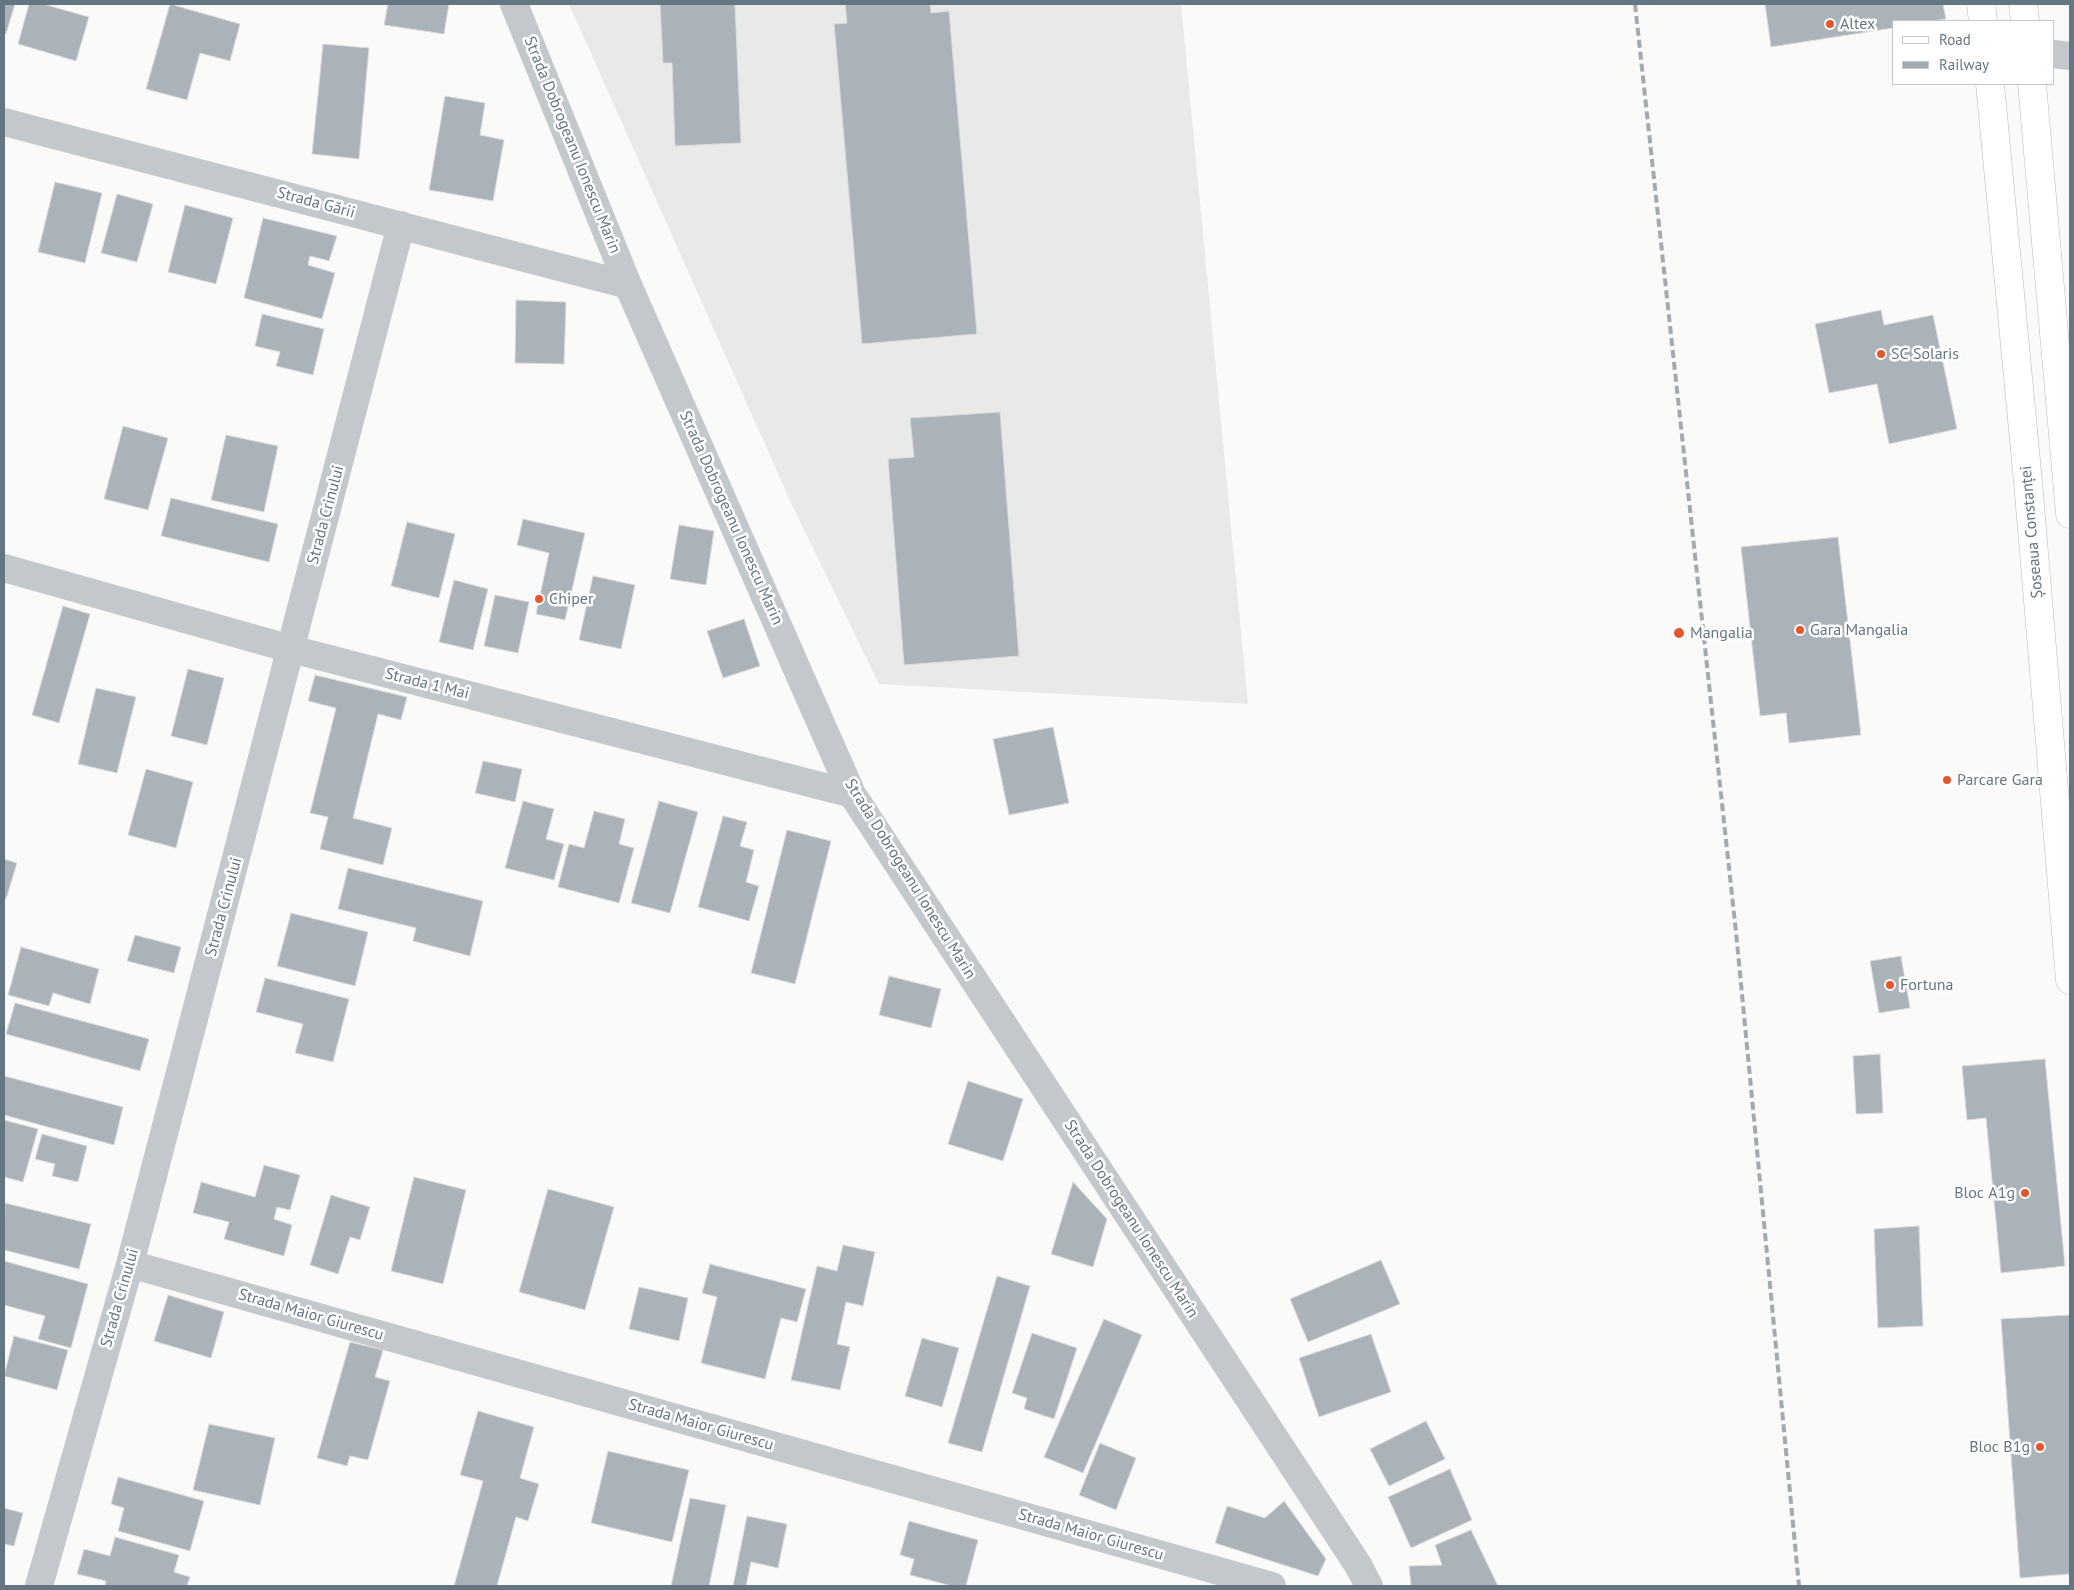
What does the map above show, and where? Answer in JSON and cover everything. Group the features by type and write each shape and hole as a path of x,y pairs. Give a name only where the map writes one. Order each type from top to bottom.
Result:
{"main road":[{"path":"1981,4 1983,20"},
{"path":"2023,4 2025,20"},
{"name":"Șoseaua Constanței","path":"1990,85 2028,482 2070,980"},
{"path":"2032,85 2066,428 2070,514"}],"street":[{"name":"Strada Dobrogeanu Ionescu Marin","path":"514,4 628,285 852,794 1358,1565 1368,1586"},
{"path":"2054,54 2070,56"},
{"name":"Strada Gării","path":"4,122 628,285"},
{"name":"Strada Crinului","path":"39,1586 130,1264 401,226"},
{"name":"Strada 1 Mai","path":"4,568 291,649 852,794"},
{"name":"Strada Maior Giurescu","path":"130,1264 1272,1586"}],"shaded area":[{"path":"569,4 1181,4 1248,704 879,684 792,505"}],"building":[{"path":"4,4 15,4 6,34 4,33"},
{"path":"29,4 43,4 89,17 76,61 18,44"},
{"path":"170,4 240,24 230,61 200,53 187,100 146,89"},
{"path":"388,4 449,4 444,34 384,25"},
{"path":"660,4 735,4 741,143 675,146 672,63 663,63"},
{"path":"845,4 930,4 931,13 949,11 977,334 862,344 834,24 847,23"},
{"name":"Altex","path":"1765,4 1943,4 1946,19 1892,20 1892,28 1771,47"},
{"path":"323,44 369,48 359,159 312,154"},
{"path":"445,96 485,103 480,135 504,140 493,201 429,190"},
{"path":"55,182 102,193 85,263 38,252"},
{"path":"117,194 153,204 137,262 101,253"},
{"path":"185,205 233,218 216,284 168,272"},
{"path":"263,218 337,236 329,261 310,256 308,265 335,273 322,319 244,298"},
{"path":"516,300 566,302 564,364 515,363"},
{"name":"SC Solaris","path":"1881,310 1884,325 1933,315 1957,429 1889,444 1877,384 1829,393 1815,324"},
{"path":"262,314 324,329 313,375 276,366 280,352 255,346"},
{"path":"1000,412 1019,656 904,665 888,459 914,457 910,418"},
{"path":"123,426 168,438 148,510 104,499"},
{"path":"226,435 278,446 264,512 211,500"},
{"path":"171,498 278,524 269,562 161,536"},
{"path":"523,519 585,533 565,620 536,614 549,553 517,545"},
{"path":"407,522 455,534 439,598 391,586"},
{"path":"679,525 714,531 706,585 670,579"},
{"name":"Gara Mangalia","path":"1838,537 1861,735 1789,743 1786,713 1760,716 1741,547"},
{"path":"593,576 635,585 621,649 579,640"},
{"path":"454,580 488,589 473,650 439,642"},
{"path":"495,595 529,602 518,653 484,646"},
{"path":"63,606 90,614 59,723 32,715"},
{"path":"744,619 760,666 723,678 707,631"},
{"path":"188,669 224,678 207,745 171,736"},
{"path":"315,675 407,697 401,720 378,714 353,818 392,828 383,865 320,849 328,817 310,813 336,708 308,701"},
{"path":"96,688 136,697 117,773 78,764"},
{"path":"1053,727 1069,803 1009,815 993,739"},
{"path":"483,761 522,769 515,802 475,793"},
{"path":"146,769 193,782 176,848 128,835"},
{"path":"523,801 554,809 546,839 564,844 554,880 505,868"},
{"path":"659,801 698,812 670,913 631,903"},
{"path":"594,811 625,819 619,844 634,848 619,903 558,887 569,844 584,848"},
{"path":"723,816 747,822 740,846 754,850 746,882 759,886 749,921 698,907"},
{"path":"787,830 831,841 795,984 751,973"},
{"path":"4,859 17,863 6,899 4,898"},
{"path":"348,868 483,901 470,956 413,941 416,928 338,909"},
{"path":"291,913 368,932 355,986 277,966"},
{"path":"135,935 181,947 174,973 127,961"},
{"path":"21,947 99,969 90,1004 53,993 49,1006 8,995"},
{"name":"Fortuna","path":"1901,956 1910,1008 1879,1013 1870,961"},
{"path":"889,976 941,989 931,1028 879,1015"},
{"path":"265,978 349,999 333,1062 295,1053 303,1024 256,1012"},
{"path":"15,1003 149,1039 140,1071 6,1034"},
{"path":"1880,1054 1883,1113 1856,1114 1853,1056"},
{"name":"Bloc A1g","path":"2045,1059 2065,1266 2001,1273 1986,1118 1967,1120 1962,1066"},
{"path":"4,1076 123,1107 114,1145 4,1115"},
{"path":"968,1081 1023,1099 1003,1161 948,1144"},
{"path":"4,1120 38,1129 23,1182 4,1177"},
{"path":"42,1134 87,1146 78,1182 52,1176 55,1164 35,1159"},
{"path":"264,1165 300,1175 290,1210 277,1207 274,1219 292,1225 284,1256 224,1239 229,1222 193,1213 201,1182 255,1197"},
{"path":"414,1177 466,1190 443,1284 391,1271"},
{"path":"1073,1182 1107,1219 1093,1267 1051,1254"},
{"path":"548,1189 614,1207 585,1310 519,1292"},
{"path":"331,1195 370,1207 360,1240 350,1237 338,1274 310,1265"},
{"path":"5,1203 91,1224 79,1269 4,1250"},
{"path":"1919,1226 1923,1326 1878,1328 1874,1229"},
{"path":"843,1245 875,1252 863,1306 846,1302 837,1344 850,1347 840,1390 791,1380 817,1266 837,1271"},
{"path":"1381,1260 1400,1304 1308,1342 1290,1299"},
{"path":"4,1261 88,1284 71,1348 38,1339 45,1316 4,1305"},
{"path":"710,1264 806,1289 797,1322 781,1318 765,1379 701,1363 717,1297 702,1293"},
{"path":"997,1276 1030,1286 982,1452 948,1443"},
{"path":"639,1287 688,1298 679,1341 629,1329"},
{"path":"168,1295 224,1312 211,1358 154,1341"},
{"name":"Bloc B1g","path":"2070,1315 2070,1574 2020,1578 2001,1319"},
{"path":"1104,1319 1142,1335 1083,1473 1044,1457"},
{"path":"1032,1333 1077,1348 1054,1419 1024,1409 1027,1398 1012,1393"},
{"path":"1371,1334 1391,1392 1319,1417 1299,1358"},
{"path":"14,1336 68,1350 57,1390 4,1376"},
{"path":"922,1338 959,1348 942,1407 905,1396"},
{"path":"350,1342 383,1350 375,1377 390,1381 368,1460 350,1456 347,1466 317,1458"},
{"path":"478,1411 534,1427 520,1478 539,1484 528,1521 516,1517 497,1586 454,1586 483,1481 460,1475"},
{"path":"1426,1421 1445,1459 1389,1486 1370,1449"},
{"path":"209,1424 275,1438 260,1505 193,1490"},
{"path":"1100,1443 1136,1458 1116,1510 1079,1495"},
{"path":"608,1451 689,1470 672,1542 591,1523"},
{"path":"1450,1469 1472,1520 1411,1548 1388,1497"},
{"path":"118,1477 204,1501 190,1551 118,1531 124,1508 111,1504"},
{"path":"690,1498 726,1505 709,1586 671,1586"},
{"path":"1284,1501 1326,1559 1318,1576 1215,1543 1227,1506 1265,1518"},
{"path":"4,1508 23,1513 14,1546 4,1544"},
{"path":"747,1516 787,1524 778,1568 751,1562 746,1586 733,1586"},
{"path":"909,1521 978,1540 966,1586 952,1586 910,1575 914,1559 900,1555"},
{"path":"1471,1530 1498,1586 1411,1586 1409,1566 1442,1565 1435,1545"},
{"path":"115,1537 179,1555 174,1572 190,1577 187,1586 105,1586 106,1581 77,1574 84,1549 110,1556"}],"railway":[{"path":"1635,4 1736,932 1799,1586"}],"place":[{"name":"Altex","path":"1830,24"},
{"name":"SC Solaris","path":"1881,354"},
{"name":"Chiper","path":"539,599"},
{"name":"Gara Mangalia","path":"1800,630"},
{"name":"Mangalia","path":"1679,633"},
{"name":"Parcare Gara","path":"1947,780"},
{"name":"Fortuna","path":"1890,985"},
{"name":"Bloc A1g","path":"2025,1193"},
{"name":"Bloc B1g","path":"2040,1447"}]}
